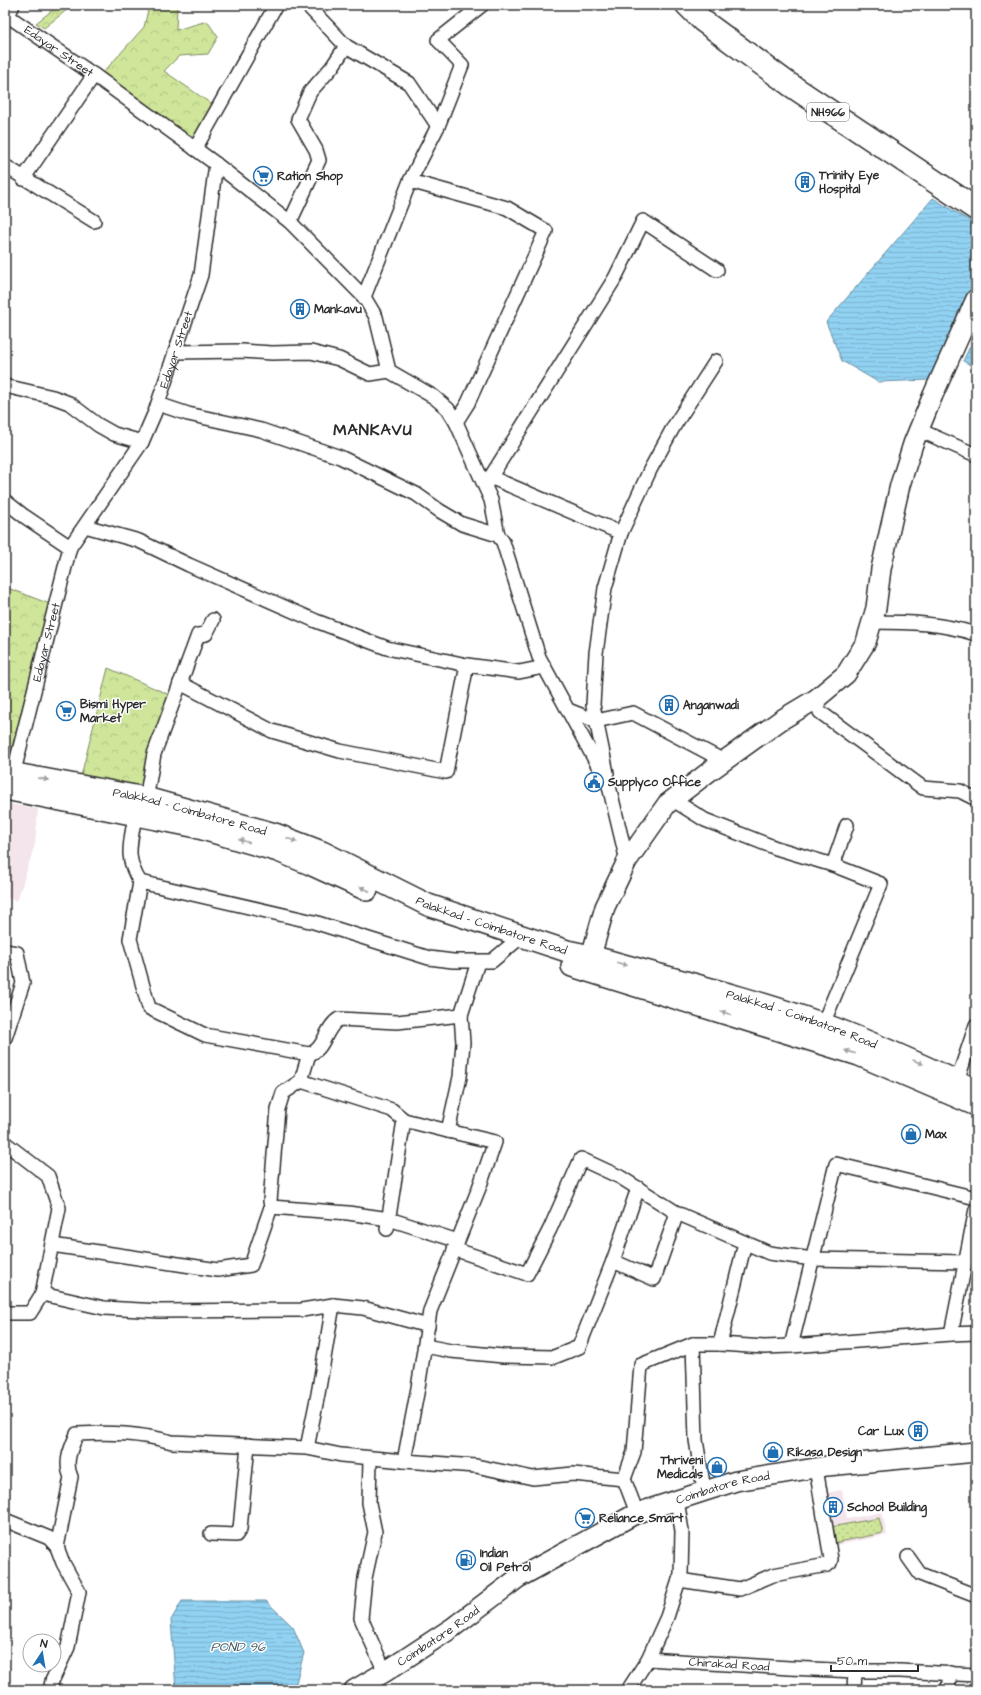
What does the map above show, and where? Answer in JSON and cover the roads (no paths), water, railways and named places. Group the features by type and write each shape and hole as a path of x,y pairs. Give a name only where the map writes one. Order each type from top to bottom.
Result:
{"highway":[{"name":"NH966","path":"687,5 703,21 789,84 976,209"},
{"name":"NH966","path":"706,5 713,12 792,71 902,147 976,193"}],"main road":[{"name":"Palakkad - Coimbatore Road","path":"8,781 141,810 278,851 422,915 516,940 554,961 590,963 747,1000 823,1024 976,1105"},
{"name":"Palakkad - Coimbatore Road","path":"590,963 859,1055 885,1057 957,1081 976,1090"}],"street":[{"name":"Edayar Street","path":"8,781 70,547 142,442 158,404 201,275 216,164 94,75 8,16 13,5"},
{"path":"195,149 276,5"},
{"path":"306,5 346,46 410,83 438,126"},
{"path":"364,297 410,181 438,126 462,65 438,40 482,5"},
{"path":"290,222 319,160 316,150 298,119 310,92 332,67 346,46"},
{"path":"23,179 94,75"},
{"path":"216,164 290,222 364,297 376,317 389,371"},
{"path":"5,166 23,179 94,221"},
{"path":"410,181 507,208 546,231 468,403 456,422"},
{"path":"487,482 615,278 643,221 717,270"},
{"path":"590,963 605,907 627,861 667,804 781,720 816,699 846,674 866,642 872,622 889,529 900,485 933,395 976,299"},
{"path":"175,352 242,350 272,353 311,352 339,359 370,374 389,371 434,397 448,409 487,482 498,535 503,542 539,657 609,786"},
{"path":"627,861 609,786 593,705 596,653 605,588 621,532 650,470 674,426 716,361"},
{"path":"5,386 53,397 69,403 103,428 114,434 142,442"},
{"path":"158,404 188,414 261,430 340,457 416,494 462,524 498,535"},
{"path":"919,430 976,455"},
{"path":"487,482 621,532"},
{"path":"5,501 24,516 70,547"},
{"path":"85,526 139,541 316,621 387,648 467,665 519,672 544,667"},
{"path":"213,620 206,634 198,635 154,754 129,855 135,874 140,882 130,939 149,1008 205,1034 309,1054 314,1053 318,1049 333,1023 339,1019 397,1022 461,1014"},
{"path":"872,622 923,623 956,628 976,634"},
{"path":"180,683 272,731 340,752 446,772 467,665"},
{"path":"816,699 820,712 923,788 960,791 976,799"},
{"path":"568,710 596,721 633,712 724,761"},
{"path":"673,800 705,820 776,848 833,865 881,884 823,1024"},
{"path":"833,865 847,825"},
{"path":"140,882 314,922 429,958 478,962 492,961 516,940"},
{"path":"5,951 17,953 23,983 5,1038"},
{"path":"448,1131 460,1077 463,1044 461,1014 478,962"},
{"path":"957,1081 976,1025"},
{"path":"52,1245 218,1270 251,1265 272,1208 270,1201 278,1109 283,1093 301,1081 309,1054"},
{"path":"301,1081 392,1110 404,1120 495,1142 430,1310 404,1461"},
{"path":"388,1224 404,1120"},
{"path":"5,1143 48,1176 59,1208 42,1294 30,1313 5,1313"},
{"path":"272,1208 348,1213 456,1245 527,1274 550,1229 582,1159 620,1177 678,1213 768,1253 813,1259 965,1262"},
{"path":"790,1346 836,1164 976,1198"},
{"path":"425,1346 451,1352 554,1357 579,1347 613,1261 638,1188"},
{"path":"951,1334 976,1209"},
{"path":"613,1261 654,1279 678,1213"},
{"path":"720,1344 745,1243"},
{"path":"42,1294 104,1308 159,1311 302,1310 333,1305 364,1308 428,1326"},
{"path":"307,1448 333,1305"},
{"path":"637,1513 624,1479 634,1452 641,1365 693,1344 764,1347 790,1346 976,1333"},
{"path":"693,1344 696,1440 704,1490"},
{"path":"57,1547 71,1477 68,1470 68,1454 77,1434 131,1433 151,1436 172,1442 307,1448 370,1459 476,1466 533,1478 574,1474 624,1479"},
{"path":"211,1534 236,1535 240,1529 248,1446"},
{"name":"Coimbatore Road","path":"354,1690 385,1672 452,1628 518,1578 637,1513 704,1490 736,1481 816,1468 976,1452"},
{"path":"370,1459 369,1503 375,1532 363,1589 361,1618 385,1672"},
{"path":"679,1580 740,1589 773,1575 827,1565 831,1559 816,1468"},
{"path":"628,1690 648,1659 667,1617 682,1574 682,1531 677,1500"},
{"path":"5,1520 49,1538 57,1547 63,1563 79,1592 68,1647 52,1681 50,1690"},
{"path":"908,1557 920,1574 976,1596"},
{"name":"Chirakad Road","path":"648,1659 855,1671 976,1675"},
{"path":"854,1690 855,1671"},
{"path":"948,1690 950,1673"}],"water":[{"path":"933,198 976,225 976,282 929,380 878,382 842,361 826,322"},
{"path":"976,334 976,368 963,361"},
{"name":"POND 96","path":"182,1601 266,1601 293,1627 304,1653 294,1690 176,1690 171,1620"}],"place":[{"name":"Ration Shop","path":"263,176"},
{"name":"Trinity Eye Hospital","path":"805,182"},
{"name":"Mankavu","path":"300,309"},
{"name":"Anganwadi","path":"669,705"},
{"name":"Bismi Hyper Market","path":"66,711"},
{"name":"Supplyco Office","path":"594,782"},
{"name":"Max","path":"911,1134"},
{"name":"Car Lux","path":"918,1431"},
{"name":"Rikasa Design","path":"773,1452"},
{"name":"Thriveni Medicals","path":"717,1467"},
{"name":"School Building","path":"833,1507"},
{"name":"Reliance Smart","path":"585,1518"},
{"name":"Indian Oil Petrol","path":"466,1560"}],"district":[{"name":"MANKAVU","path":"373,429"}]}
